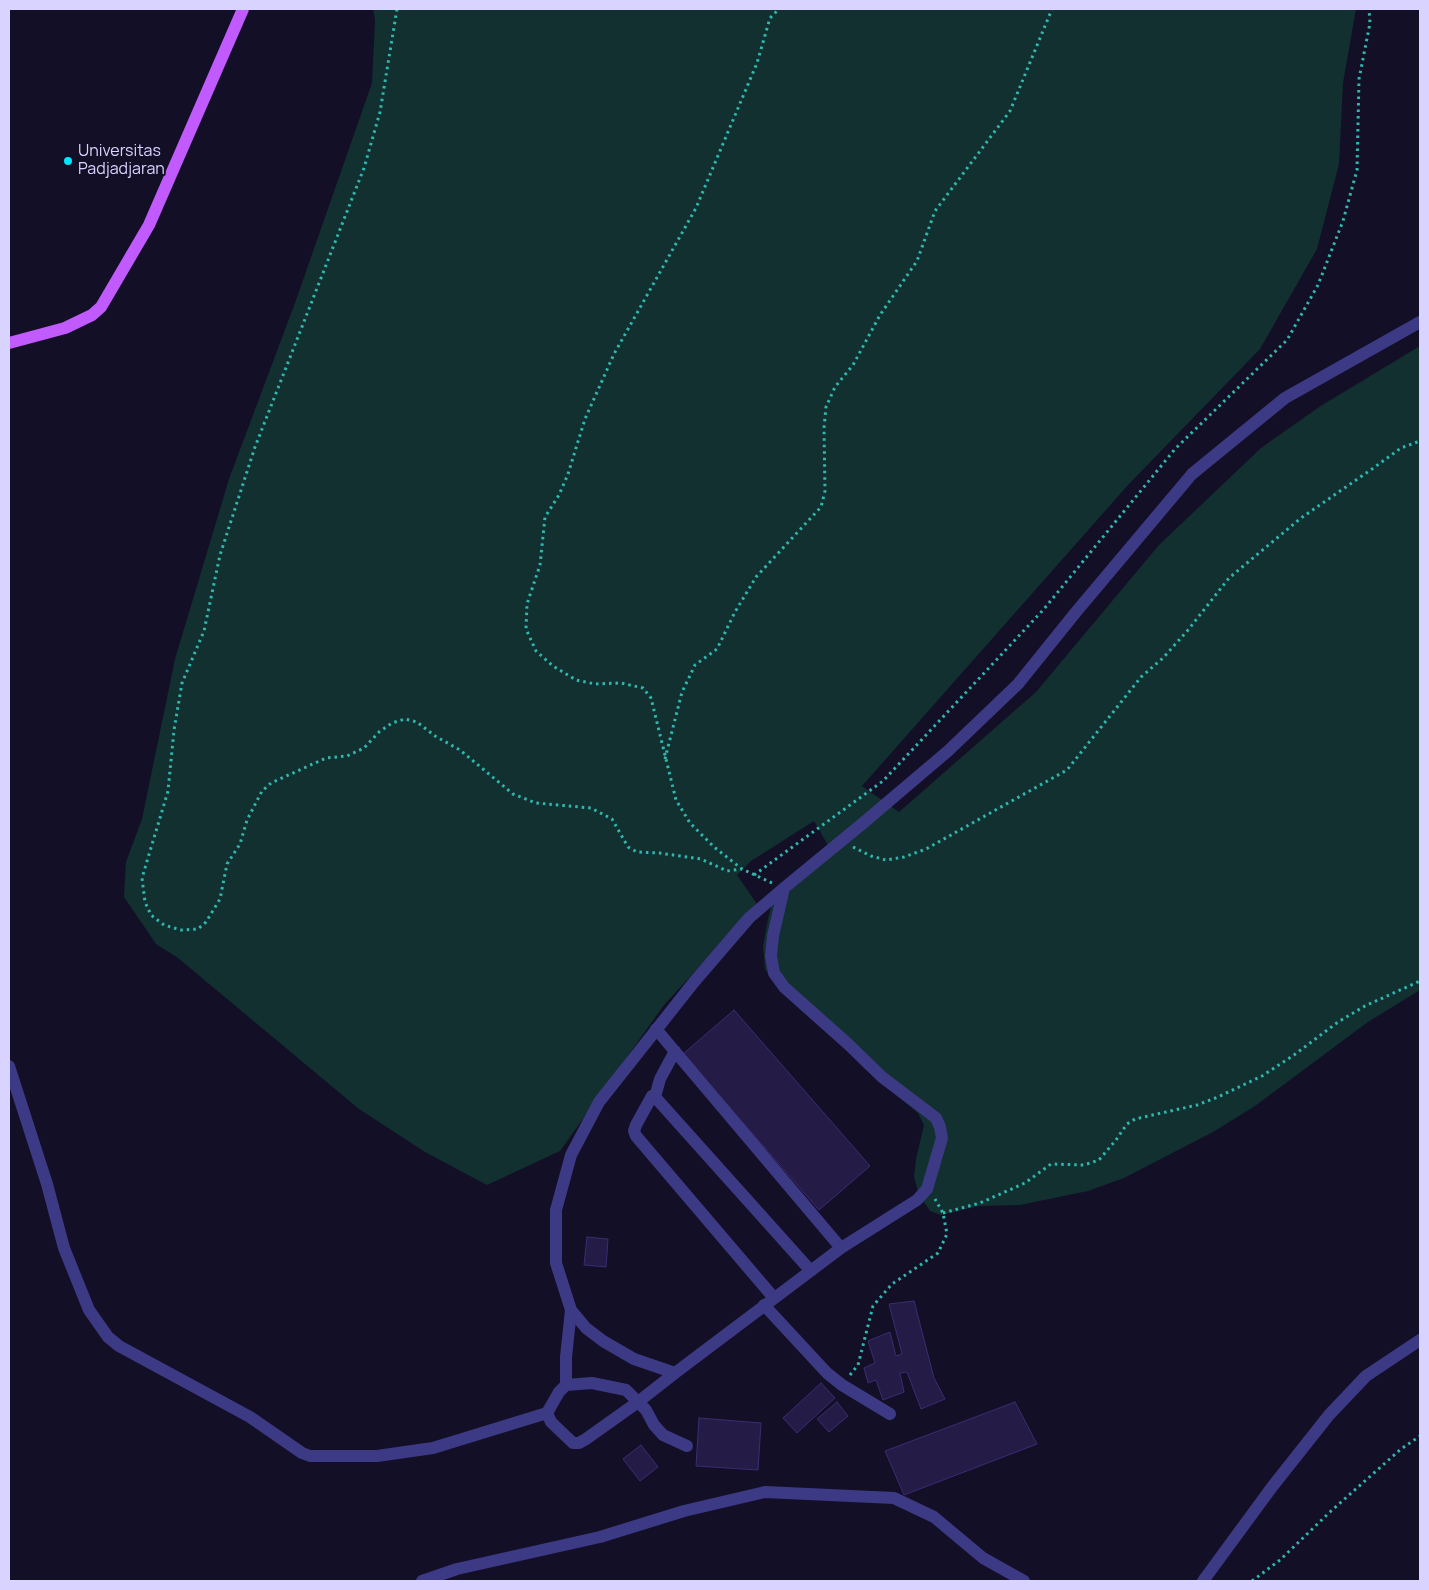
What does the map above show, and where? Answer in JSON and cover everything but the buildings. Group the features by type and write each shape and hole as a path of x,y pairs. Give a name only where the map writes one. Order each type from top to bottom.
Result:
{"main road":[{"path":"9,342 65,328 92,315 101,307 149,225 243,9"}],"street":[{"path":"675,1373 634,1359 603,1341 586,1328 571,1310 556,1263 556,1210 571,1155 600,1102 694,982 749,918 948,751 1018,684 1192,474 1285,398 1420,322"},
{"path":"547,1414 551,1422 568,1440 573,1443 579,1443 638,1402 810,1270 841,1248 918,1200 927,1189 942,1138 936,1118 882,1077 784,987 774,973 771,956 773,936 784,888"},
{"path":"656,1029 841,1248"},
{"path":"655,1097 660,1078 675,1051"},
{"path":"9,1066 47,1184 64,1248 89,1310 108,1337 119,1346 250,1416 302,1453 310,1456 376,1456 433,1448 547,1414 559,1392 566,1385 592,1383 626,1390 646,1410 654,1425 663,1435 688,1446"},
{"path":"655,1097 810,1270"},
{"path":"655,1097 650,1098 636,1125 634,1131 636,1136 828,1374 842,1385 890,1414"},
{"path":"566,1385 566,1357 571,1310"},
{"path":"1202,1581 1272,1487 1329,1415 1366,1376 1420,1340"},
{"path":"422,1581 457,1569 600,1537 684,1511 765,1492 894,1498 934,1517 983,1558 1024,1581"}],"path":[{"path":"397,9 380,112 364,168 255,447 220,555 204,631 182,683 174,730 168,792 142,878 145,902 152,915 164,925 181,930 198,929 206,922 220,899 226,864 240,844 247,820 262,791 271,783 326,758 347,756 364,748 379,732 392,723 405,719 417,722 435,736 460,750 513,794 536,803 591,808 612,819 628,847 637,852 701,859 727,871 742,869"},
{"path":"779,9 770,18 758,63 696,208 614,354 585,419 568,474 559,495 545,517 540,565 526,604 526,629 536,651 553,666 576,680 595,684 621,684 643,688 650,698 676,800 690,823 714,847 742,869 784,888"},
{"path":"665,760 682,692 695,664 717,649 735,612 756,577 821,508 825,491 824,428 826,407 835,387 853,365 880,315 917,261 935,211 1010,111 1052,9"},
{"path":"754,875 883,781 1044,609 1176,449 1287,340 1318,285 1343,221 1357,170 1359,79 1370,23 1369,9"},
{"path":"842,841 871,856 886,860 904,857 926,849 1067,770 1137,682 1176,644 1229,578 1301,518 1400,448 1420,441"},
{"path":"943,1213 980,1203 1025,1184 1051,1164 1084,1166 1099,1160 1127,1124 1135,1119 1197,1105 1262,1076 1338,1022 1365,1006 1420,981"},
{"path":"842,1385 858,1366 873,1306 892,1284 938,1253 947,1234 943,1213 931,1191"},
{"path":"1252,1581 1280,1560 1401,1449 1420,1436"}],"green space":[{"path":"373,9 1356,9 1343,83 1339,164 1317,249 1260,349 1128,485 862,786 899,812 1036,692 1159,545 1261,448 1319,407 1420,346 1420,990 1368,1022 1255,1106 1213,1132 1124,1178 1088,1191 1020,1205 979,1206 941,1215 930,1211 919,1195 914,1177 924,1125 918,1113 865,1069 824,1026 803,1012 772,980 765,969 763,946 774,895 830,849 814,821 751,861 737,875 757,904 664,1005 560,1151 487,1185 425,1152 359,1109 178,958 156,944 124,897 126,862 142,819 175,659 229,479 295,303 372,83 375,20"}],"place":[{"name":"Universitas Padjadjaran","path":"68,161"}]}
